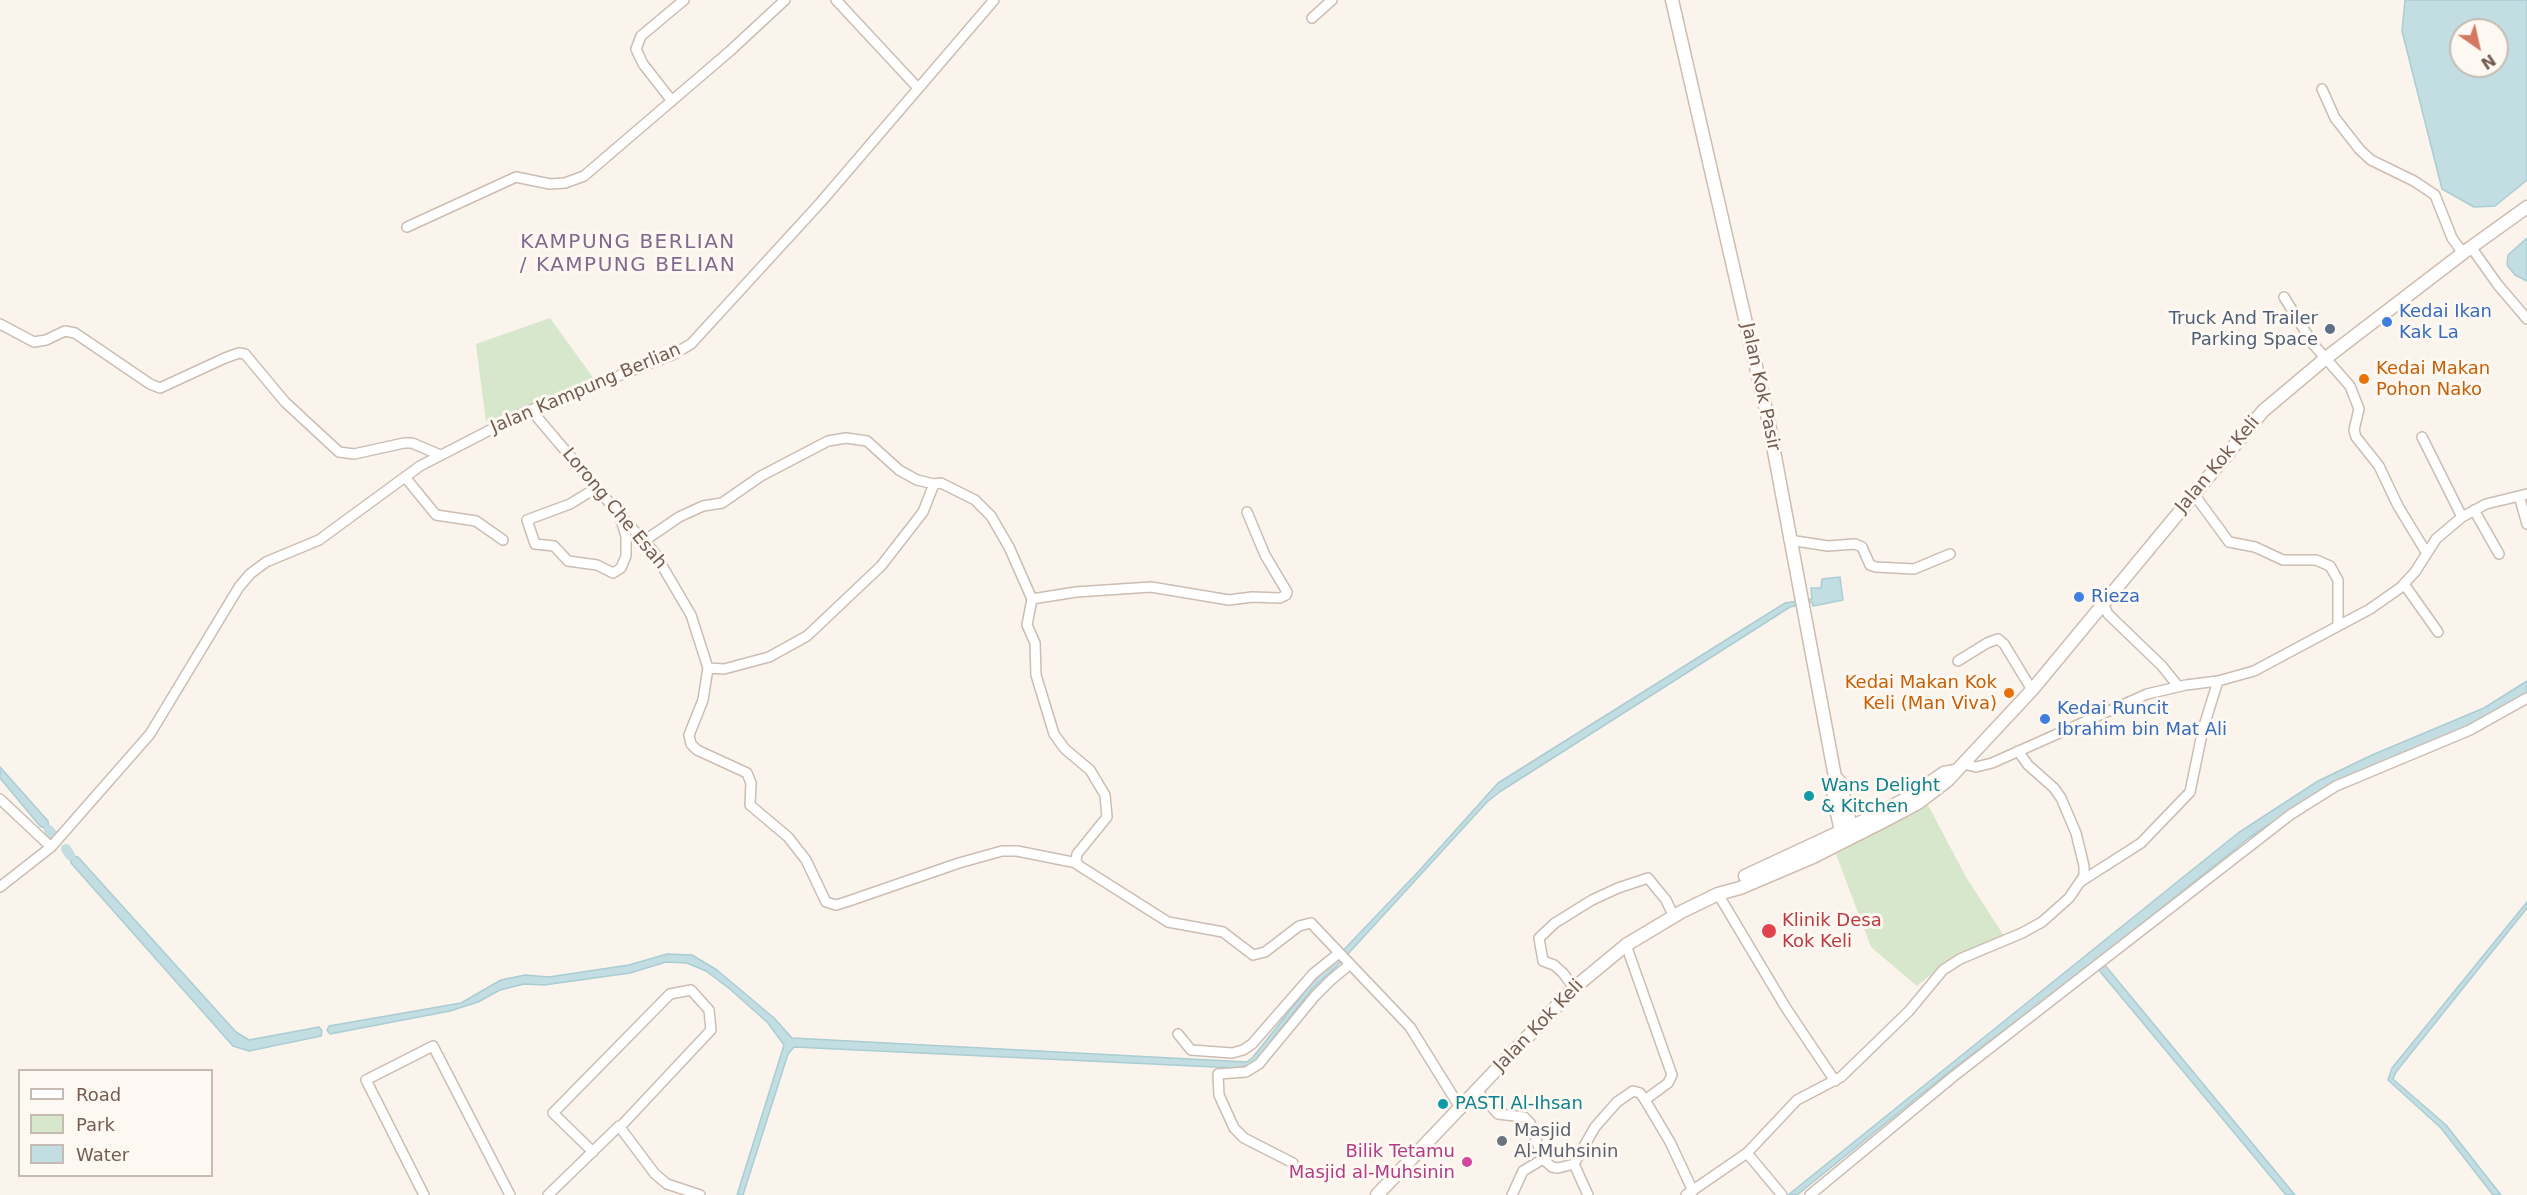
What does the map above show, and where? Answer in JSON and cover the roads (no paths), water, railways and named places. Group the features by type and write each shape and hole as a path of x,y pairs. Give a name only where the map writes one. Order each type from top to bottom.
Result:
{"street":[{"path":"672,101 643,64 636,49 641,36 684,0"},
{"path":"407,227 516,177 550,184 565,183 584,176 785,0"},
{"path":"836,0 917,87"},
{"name":"Jalan Kampung Berlian","path":"0,887 51,847 150,734 234,595 250,573 266,562 319,540 420,466 440,455 531,410 672,355 691,344 821,202 917,87 994,0"},
{"path":"1312,18 1332,0"},
{"name":"Jalan Kok Pasir","path":"1672,0 1768,419 1835,777 1832,783 1846,830"},
{"path":"2322,89 2335,118 2360,150 2376,163 2414,181 2435,195 2452,238 2467,250 2527,319"},
{"name":"Jalan Kok Keli","path":"1377,1195 1574,988 1626,945 1674,916 1723,892 1740,888 1813,857 1880,818 1944,773 1959,767 2032,690 2263,411 2326,358 2527,207"},
{"path":"2284,297 2313,344 2350,386 2356,397 2359,416 2354,430 2356,437 2379,466 2398,506 2426,552"},
{"path":"0,324 34,342 65,332 75,333 150,384 160,388 225,358 239,353 245,354 285,402 339,452 354,454 412,443 440,455"},
{"name":"Lorong Che Esah","path":"531,410 667,570 692,615 708,668 703,700 688,735 690,744 697,750 747,773 751,783 750,805 788,837 815,876 826,902 836,904 846,902 959,863 1002,851 1017,851 1077,862"},
{"path":"2422,437 2462,517"},
{"path":"644,541 679,517 703,506 722,503 761,476 828,441 846,438 867,441 899,470 917,480 934,484 941,483 975,500 991,516 1009,547 1032,599 1027,625 1035,643 1036,675 1054,734 1065,749 1098,780 1105,795 1108,808 1105,821 1077,854 1077,862 1168,922 1223,932 1252,955 1265,952 1292,930 1305,923 1315,927 1416,1034 1461,1108"},
{"path":"405,477 436,515 476,521 503,540"},
{"path":"708,668 724,669 769,657 807,636 881,566 923,513 934,484"},
{"path":"596,488 570,504 527,520 535,544 554,546 568,561 597,565 609,572 616,572 624,563 627,547 619,514"},
{"path":"2193,493 2229,542 2255,547 2283,560 2316,560 2330,566 2338,580 2338,625"},
{"path":"1959,767 1985,765 2146,694 2178,686 2218,681 2253,671 2370,609 2404,584 2436,538 2474,510 2498,500 2523,495 2527,524"},
{"path":"2474,510 2499,554"},
{"path":"1032,599 1076,592 1151,587 1229,600 1252,597 1280,598 1287,592 1265,555 1247,512"},
{"path":"1790,540 1828,546 1855,544 1862,547 1870,565 1876,567 1914,569 1950,554"},
{"path":"2404,584 2438,632"},
{"path":"2103,604 2108,614 2162,666 2178,686"},
{"path":"1958,661 1998,639 2004,644 2032,690"},
{"path":"2078,883 2102,866 2131,852 2190,792 2203,729 2218,681"},
{"path":"1810,1195 1953,1076 2255,841 2313,799 2356,777 2470,730 2527,698"},
{"path":"1477,1091 1498,1114 1524,1116 1530,1123 1543,1159 1555,1168 1574,1164 1595,1127 1617,1102 1634,1091 1640,1093 1670,1142 1689,1193 1747,1153 1797,1100 1835,1081 1909,1011 1935,979 1952,964 2042,922 2069,898 2084,876 2084,866 2067,810 2054,788 2028,765 2018,751"},
{"path":"0,799 51,847"},
{"path":"1822,842 1832,825 1839,801 1856,814 1880,818"},
{"name":"Jalan Kok Keli","path":"1723,892 1736,881 1846,830 1880,818"},
{"path":"1813,857 1846,830"},
{"path":"1574,988 1554,965 1543,962 1539,938 1555,923 1592,900 1648,878 1666,900 1674,916"},
{"path":"1723,892 1775,990 1835,1081"},
{"path":"1626,945 1672,1075 1668,1083 1646,1100"},
{"path":"1178,1034 1191,1050 1232,1053 1243,1050 1252,1044 1313,974 1339,953"},
{"path":"1293,1163 1244,1138 1234,1128 1219,1095 1218,1074 1246,1072 1252,1069 1323,988 1349,965"},
{"path":"548,1195 620,1127 711,1030 709,1010 691,990 670,994 554,1113 593,1152"},
{"path":"424,1195 366,1080 433,1046 510,1195"},
{"path":"620,1127 655,1174 667,1184 700,1195"},
{"path":"1747,1153 1781,1195"},
{"path":"1512,1195 1523,1171 1543,1159"},
{"path":"1574,1164 1588,1195"}],"water":[{"path":"2405,0 2527,0 2527,180 2495,206 2474,207 2442,189 2402,31"},
{"path":"2527,238 2527,281 2515,275 2507,265 2508,255"},
{"path":"1840,577 1843,600 1813,606 1812,602 1790,607 1487,802 1336,967 1313,988 1256,1060 1246,1066 1236,1068 794,1047 788,1054 743,1195 737,1195 784,1045 768,1023 731,990 706,971 687,963 666,962 630,973 544,985 524,984 500,990 478,1002 450,1011 330,1034 327,1030 329,1026 461,1003 501,980 525,975 549,977 629,965 667,954 692,955 717,970 774,1018 792,1038 1247,1062 1311,984 1418,872 1498,783 1785,603 1812,599 1811,588 1821,588 1822,579"},
{"path":"2527,681 2527,694 2481,723 2326,787 2250,837 2099,958 2295,1195 2286,1195 2093,963 1950,1071 1797,1195 1788,1195 2238,833 2318,781 2372,755 2484,708"},
{"path":"0,767 48,821 49,830 40,826 0,778"},
{"path":"70,855 78,857 236,1032 249,1040 319,1027 322,1031 321,1036 249,1051 233,1046 71,863"},
{"path":"2527,902 2527,908 2396,1072 2393,1079 2446,1125 2501,1195 2493,1195 2441,1128 2388,1080 2392,1068"}],"waterway":[{"path":"49,830 54,836"},
{"path":"66,849 70,855"}],"place":[{"name":"Kedai Ikan Kak La","path":"2387,322"},
{"name":"Truck And Trailer Parking Space","path":"2330,329"},
{"name":"Kedai Makan Pohon Nako","path":"2364,379"},
{"name":"Rieza","path":"2079,597"},
{"name":"Kedai Makan Kok Keli (Man Viva)","path":"2009,693"},
{"name":"Kedai Runcit Ibrahim bin Mat Ali","path":"2045,719"},
{"name":"Wans Delight & Kitchen","path":"1809,796"},
{"name":"Klinik Desa Kok Keli","path":"1769,931"},
{"name":"PASTI Al-Ihsan","path":"1443,1104"},
{"name":"Masjid Al-Muhsinin","path":"1502,1141"},
{"name":"Bilik Tetamu Masjid al-Muhsinin","path":"1467,1162"}],"district":[{"name":"KAMPUNG BERLIAN / KAMPUNG BELIAN","path":"628,254"}]}
